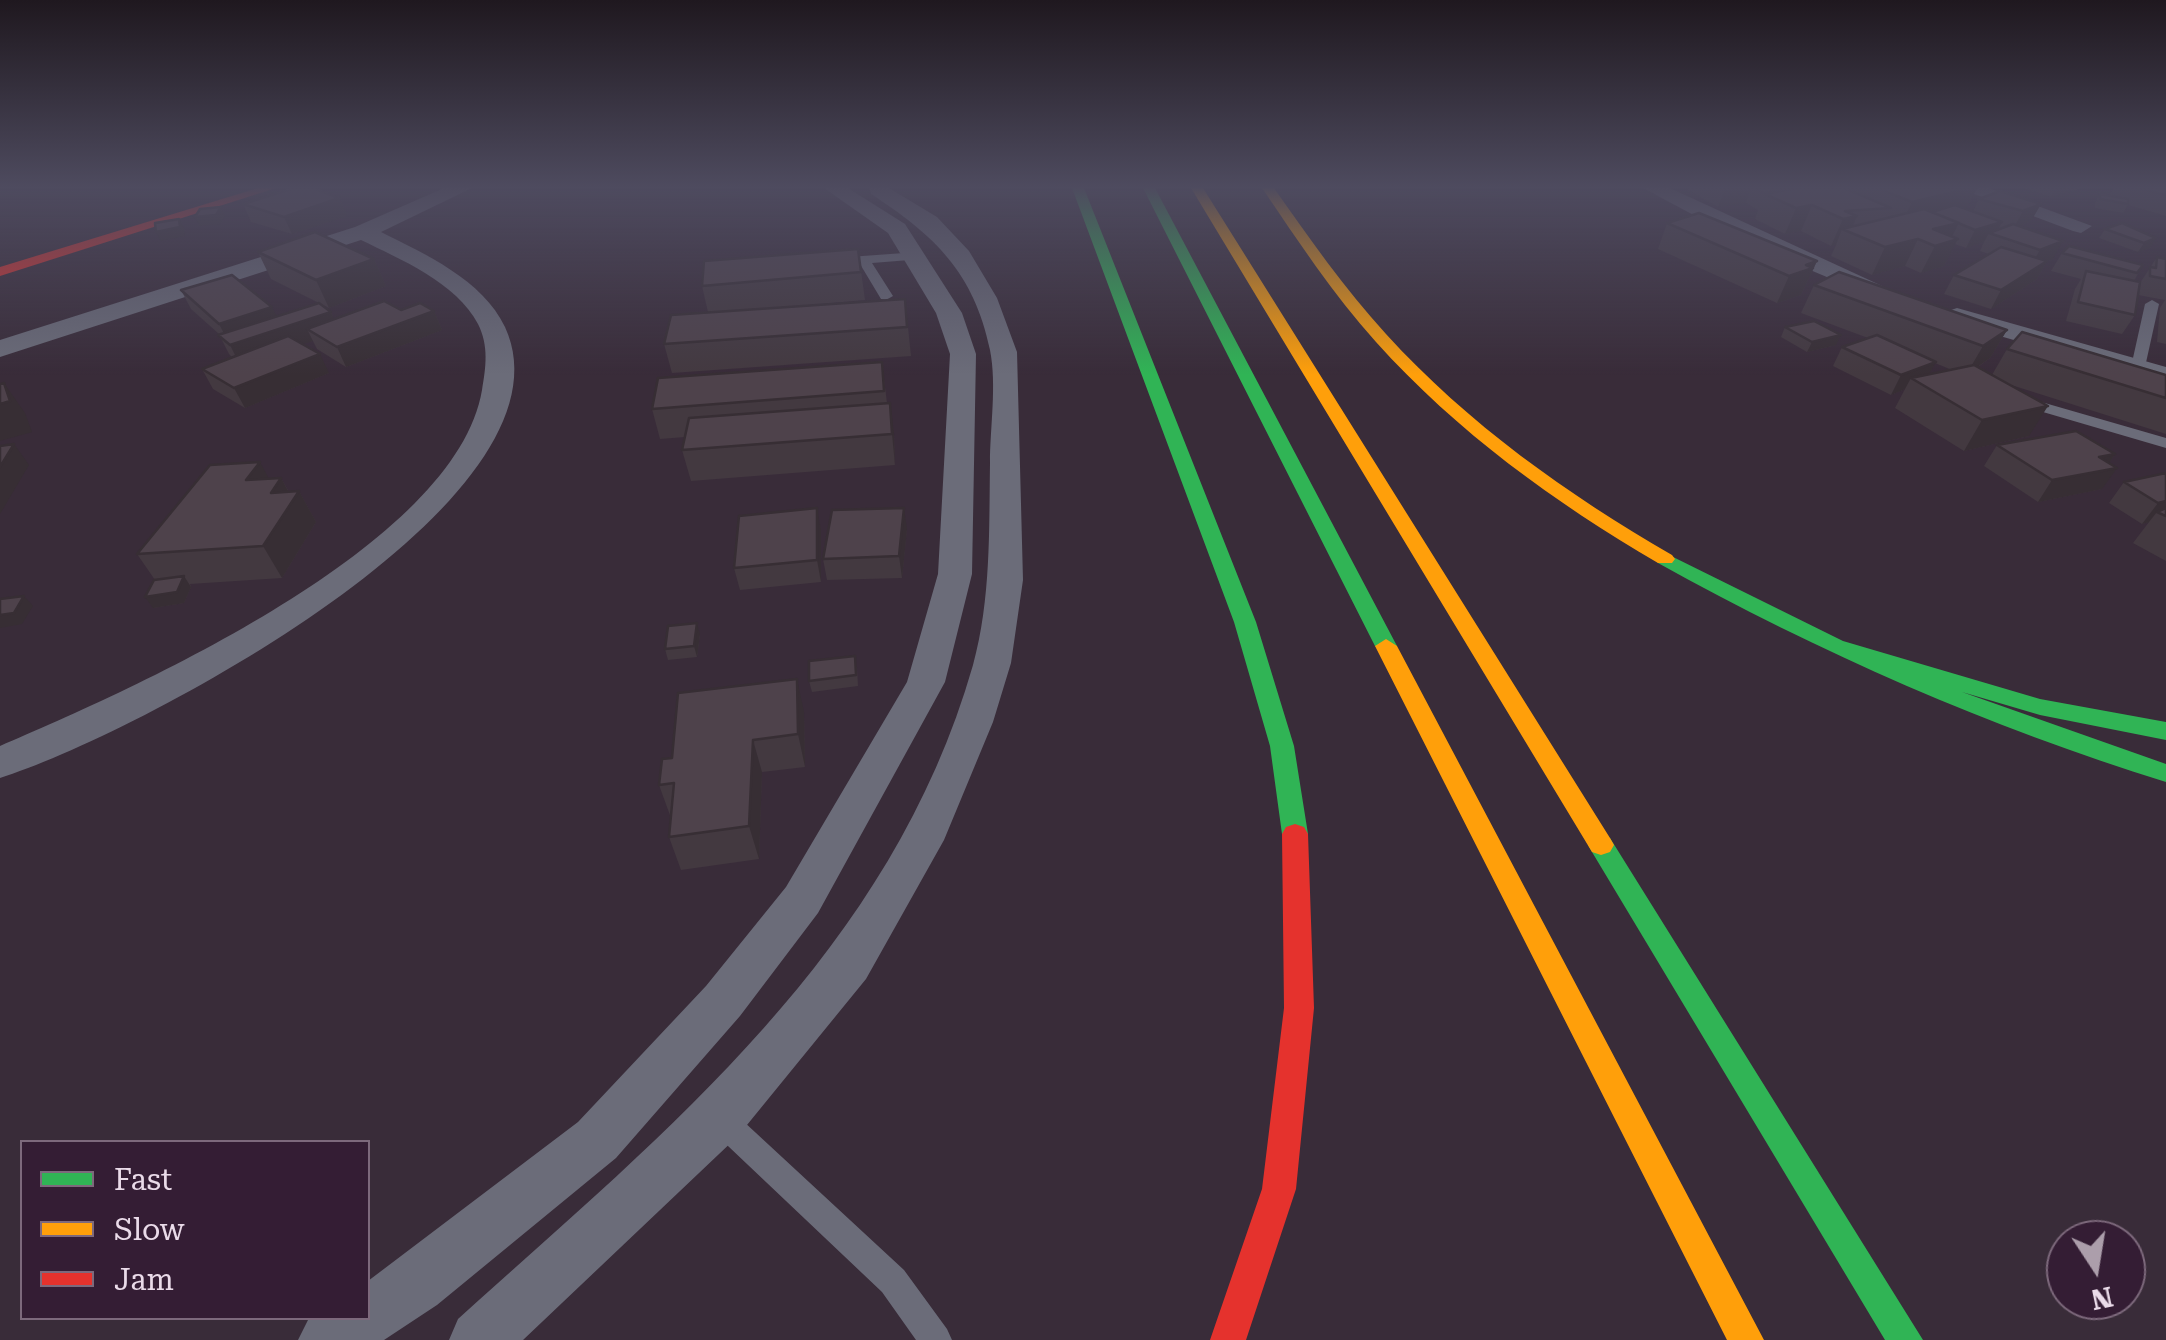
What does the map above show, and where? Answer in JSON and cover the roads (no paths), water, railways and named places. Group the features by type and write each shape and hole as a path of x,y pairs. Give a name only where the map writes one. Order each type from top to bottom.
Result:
{"main road":[{"path":"0,272 69,251"},
{"path":"1102,251 1245,622 1282,746 1299,860 1299,1008 1278,1189 1228,1340"},
{"path":"1181,251 1746,1340"},
{"path":"1235,251 1906,1340"},
{"path":"1315,251 1386,344 1499,446 1652,552 1744,604 1837,647 2062,743 2166,773"},
{"path":"1837,647 2040,708 2166,730"}],"street":[{"path":"0,349 306,251"},
{"path":"0,763 236,647 409,531 443,498 476,454 500,403 502,371 498,341 484,312 428,265 400,251"},
{"path":"370,1313 416,1284 597,1140 723,1001 802,900 926,682 956,574 963,354 949,312 914,251"},
{"path":"479,1340 719,1118 849,964 922,840 973,722 992,662 1006,580 1004,352 985,298 956,251"},
{"path":"1785,251 1904,298"},
{"path":"1940,310 2166,376"},
{"path":"328,1340 360,1320"}],"lane":[{"path":"810,264 918,256"},
{"path":"864,260 886,296"},
{"path":"2138,367 2152,304"},
{"path":"2006,396 2166,443"},
{"path":"719,1118 894,1280 936,1340"}]}
